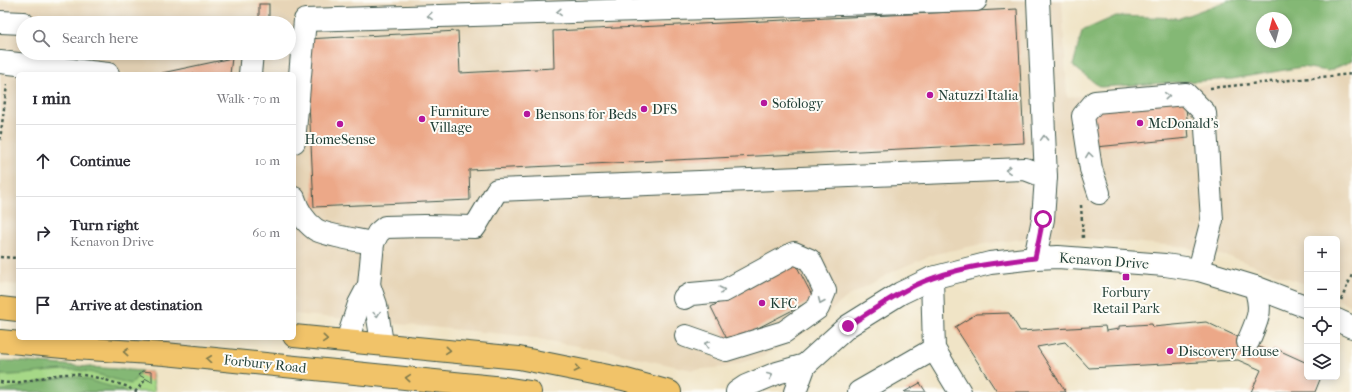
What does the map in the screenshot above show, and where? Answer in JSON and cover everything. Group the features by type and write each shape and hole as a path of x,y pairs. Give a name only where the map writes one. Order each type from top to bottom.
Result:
{"main road":[{"path":"0,308 16,310"},
{"path":"296,336 382,343 519,358 624,379 670,392"},
{"name":"Forbury Road","path":"0,340 69,348 173,355 496,387 530,392"}],"street":[{"path":"296,120 305,20 976,0"},
{"path":"1035,258 1043,219 1046,177 1038,0"},
{"path":"0,22 16,23"},
{"path":"244,60 249,72"},
{"path":"5,62 91,72"},
{"path":"1099,193 1091,169 1083,116 1095,102 1186,94 1205,113 1212,220 1199,270"},
{"path":"347,340 359,304 369,285 373,243 378,233 385,227 475,227 496,190 1025,169 1046,177"},
{"path":"296,205 298,212 316,230 373,243"},
{"path":"684,298 691,294 724,291 794,253 810,260 825,291 818,308 784,332 726,350 686,336"},
{"name":"Kenavon Drive","path":"737,392 772,374 805,365 848,326 901,293 932,278 990,263 1035,258 1111,260 1165,265 1199,270 1255,287 1304,306"},
{"path":"932,278 934,349 960,392"},
{"path":"369,285 376,305 382,343"},
{"path":"1248,342 1259,315 1260,302 1255,287"},
{"path":"1340,312 1352,327"},
{"path":"859,392 934,349"},
{"name":"Kenavon Drive","path":"795,392 805,365"}],"path":[{"path":"0,140 5,62"},
{"path":"1203,89 1352,74"},
{"path":"0,257 16,258"},
{"path":"1339,308 1352,275"},
{"path":"0,382 20,382 44,376 79,374 129,387 134,392 146,379"}],"shaded area":[{"name":"Forbury Retail Park","path":"375,0 1062,0 1067,97 1352,73 1352,306 1340,300 1340,236 1304,236 1304,284 1231,257 1178,246 1059,236 1028,238 977,245 935,254 896,270 847,297 808,330 764,356 726,367 692,370 606,351 514,335 296,314 296,72 16,72 16,285 0,283 0,3 283,3"}],"green space":[{"path":"1229,0 1352,0 1352,61 1328,71 1302,67 1232,79 1100,87 1073,66 1082,31 1116,16 1180,18"},
{"path":"0,361 152,372 155,392 0,392"},
{"path":"0,361 142,371 131,384 91,372 77,370 58,370 0,375"},
{"path":"65,377 78,377 126,391 0,392 2,390"}],"building":[{"path":"259,4 269,4 269,16 259,16"},
{"path":"1017,9 1024,143 469,170 470,200 314,207 306,39 458,31 460,73 554,68 553,31"},
{"path":"223,60 232,60 230,72 167,72"},
{"name":"McDonald's","path":"1185,98 1189,138 1096,147 1092,108"},
{"name":"KFC","path":"794,261 814,299 729,343 711,307"},
{"name":"Discovery House","path":"1009,313 1020,331 1105,326 1106,331 1119,329 1119,326 1152,324 1153,327 1206,322 1272,353 1274,348 1304,362 1304,380 1320,380 1315,392 1251,392 1261,370 1238,360 1089,368 1065,342 1037,347 1066,392 997,392 955,327 976,314"},
{"path":"142,371 152,372 152,382 139,375"},
{"path":"920,383 926,392 904,392"}],"place":[{"name":"Natuzzi Italia","path":"930,95"},
{"name":"Sofology","path":"764,103"},
{"name":"DFS","path":"644,109"},
{"name":"Bensons for Beds","path":"527,114"},
{"name":"Furniture Village","path":"422,119"},
{"name":"McDonald's","path":"1140,123"},
{"name":"HomeSense","path":"340,124"},
{"name":"Forbury Retail Park","path":"1126,277"},
{"name":"KFC","path":"762,303"},
{"name":"Discovery House","path":"1170,351"}],"route":[{"path":"848,326 901,293 932,278 990,263 1035,258 1043,219"}]}
